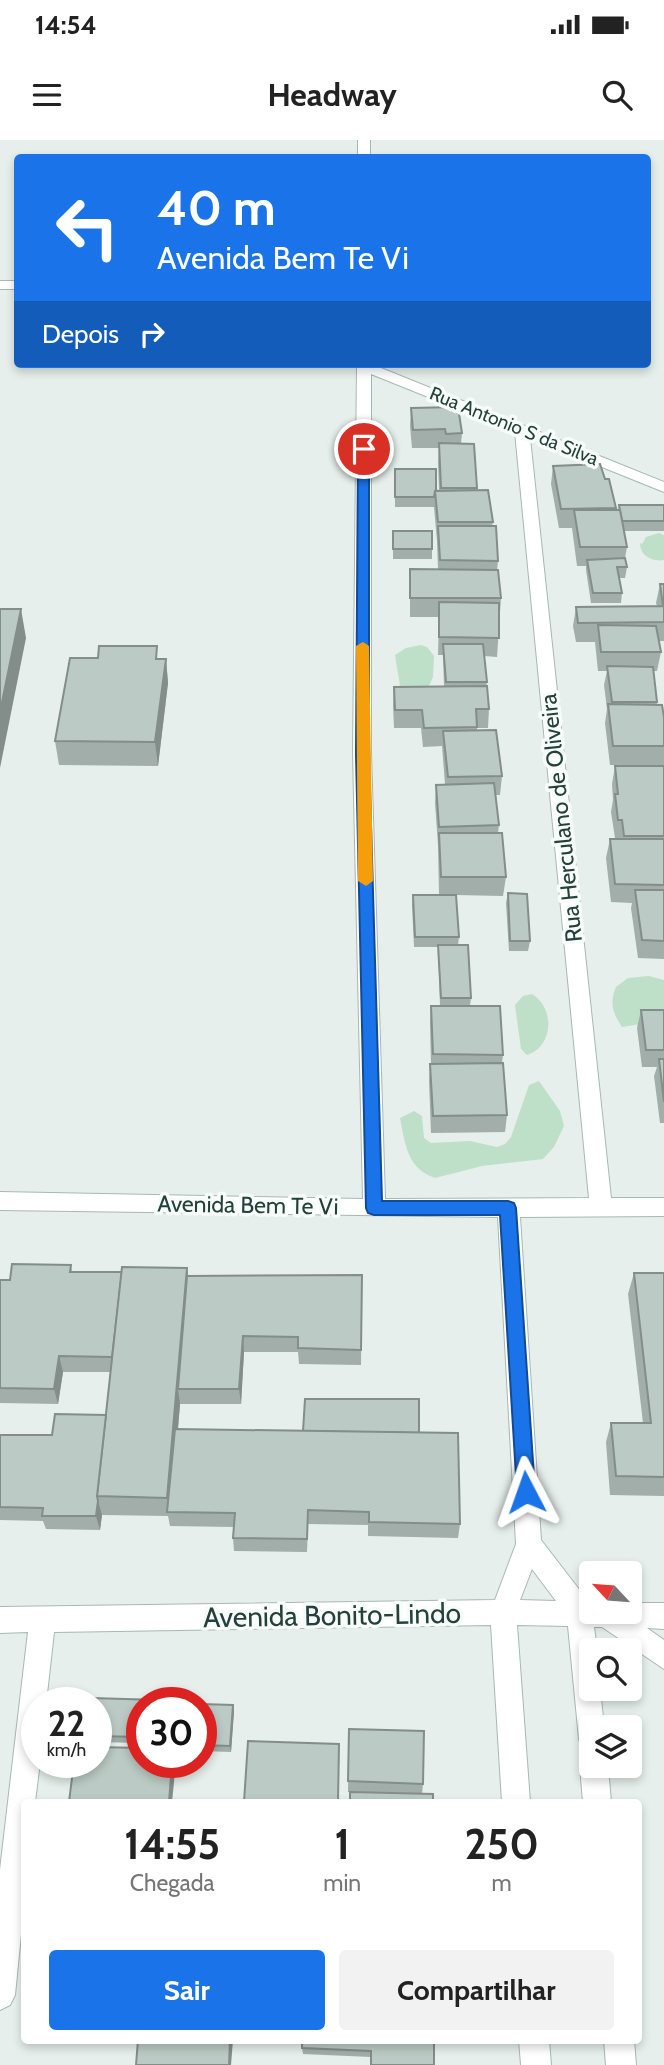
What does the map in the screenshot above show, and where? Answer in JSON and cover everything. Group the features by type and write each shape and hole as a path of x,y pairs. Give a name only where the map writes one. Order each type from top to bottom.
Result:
{"street":[{"path":"364,368 362,754 374,1208"},
{"name":"Rua Antonio S da Silva","path":"371,368 664,486"},
{"name":"Rua Herculano de Oliveira","path":"522,429 601,1207"},
{"name":"Avenida Bem Te Vi","path":"0,1201 374,1208 664,1207"},
{"path":"508,1208 529,1544 503,1612 516,1799"},
{"path":"529,1544 579,1611"},
{"name":"Avenida Bonito-Lindo","path":"0,1620 579,1612"},
{"name":"Avenida Bonito-Lindo","path":"642,1616 664,1616"},
{"path":"22,1799 42,1621"},
{"path":"581,1624 590,1715"},
{"path":"619,1624 664,1656"},
{"path":"595,1778 597,1799"},
{"path":"0,1995 21,1808"},
{"path":"534,2044 536,2065"},
{"path":"619,2044 621,2065"}],"green space":[{"path":"659,533 664,535 664,560 648,557 642,551 640,543 642,544 646,537"},
{"path":"421,645 427,647 434,656 433,677 427,690 403,690 395,655 406,648"},
{"path":"649,976 664,980 664,1020 622,1027 613,1008 616,987 628,978"},
{"path":"532,994 545,1008 548,1026 542,1044 527,1055 521,1049 515,1005 523,996"},
{"path":"539,1081 560,1111 564,1126 554,1147 543,1159 482,1166 435,1178 413,1162 406,1146 400,1118 414,1111 422,1116 424,1138 431,1143 470,1141 497,1147 505,1144 511,1137 529,1085"}],"building":[{"path":"458,407 462,433 446,434 445,429 413,430 411,408"},
{"path":"439,443 474,444 477,488 441,488"},
{"path":"600,464 605,479 609,479 616,508 561,509 553,466"},
{"path":"395,469 436,469 434,497 395,497"},
{"path":"488,490 493,522 438,522 435,491"},
{"path":"619,505 664,505 664,521 622,521"},
{"path":"574,510 620,510 627,547 580,547"},
{"path":"438,526 496,526 498,561 440,560"},
{"path":"393,531 432,531 432,549 393,549"},
{"path":"625,558 627,567 617,567 622,593 593,593 587,560"},
{"path":"410,569 498,570 501,598 410,598"},
{"path":"660,584 664,584 664,622 578,623 576,607 663,606"},
{"path":"439,602 499,603 499,638 439,637"},
{"path":"0,609 21,609 0,712"},
{"path":"598,625 656,626 661,652 601,652"},
{"path":"443,644 483,644 487,682 446,682"},
{"path":"99,646 157,646 156,659 166,659 155,742 55,741 70,658 98,658"},
{"path":"607,666 653,667 657,702 612,702"},
{"path":"487,686 489,709 476,709 477,727 424,728 422,710 395,710 394,687"},
{"path":"608,704 662,705 664,746 613,746"},
{"path":"496,730 502,776 448,777 443,731"},
{"path":"615,766 664,766 664,836 624,836 622,820 618,820"},
{"path":"494,783 499,825 439,827 436,785"},
{"path":"439,833 502,833 506,877 441,877"},
{"path":"610,839 664,839 664,885 615,884"},
{"path":"635,890 664,890 664,941 642,940"},
{"path":"508,893 527,894 530,941 510,941"},
{"path":"413,895 456,895 459,937 415,937"},
{"path":"438,945 468,945 471,998 441,998"},
{"path":"431,1006 500,1006 503,1055 433,1054"},
{"path":"641,1010 664,1010 664,1050 646,1050"},
{"path":"659,1059 664,1059 664,1102"},
{"path":"503,1063 507,1115 433,1116 430,1064"},
{"path":"12,1264 71,1265 70,1272 122,1272 112,1357 59,1356 54,1389 0,1388 0,1280 10,1280"},
{"path":"122,1267 187,1268 167,1498 97,1496"},
{"path":"634,1273 664,1273 664,1477 616,1476 611,1423 651,1423"},
{"path":"362,1275 361,1350 298,1348 298,1337 243,1336 239,1389 178,1389 187,1276"},
{"path":"305,1399 419,1399 419,1433 303,1431"},
{"path":"55,1414 106,1415 96,1516 42,1516 43,1508 0,1507 0,1435 52,1435"},
{"path":"175,1429 458,1433 460,1524 369,1522 369,1512 308,1510 307,1539 233,1538 235,1513 167,1512"},
{"path":"112,1699 126,1699 126,1737 112,1736"},
{"path":"217,1704 233,1705 230,1746 217,1746"},
{"path":"349,1729 424,1731 423,1784 348,1781"},
{"path":"248,1741 339,1744 338,1799 244,1799"},
{"path":"112,1747 126,1748 126,1778 171,1778 169,1799 69,1799 72,1778 112,1778"},
{"path":"350,1792 433,1794 433,1799 350,1799"},
{"path":"138,2044 230,2044 229,2065 136,2065"},
{"path":"302,2044 434,2044 434,2065 371,2065 371,2051 302,2048"}],"slow traffic":[{"path":"363,646 362,754 366,881"}],"route":[{"path":"364,449 362,754 374,1208 508,1208 526,1492"}]}
